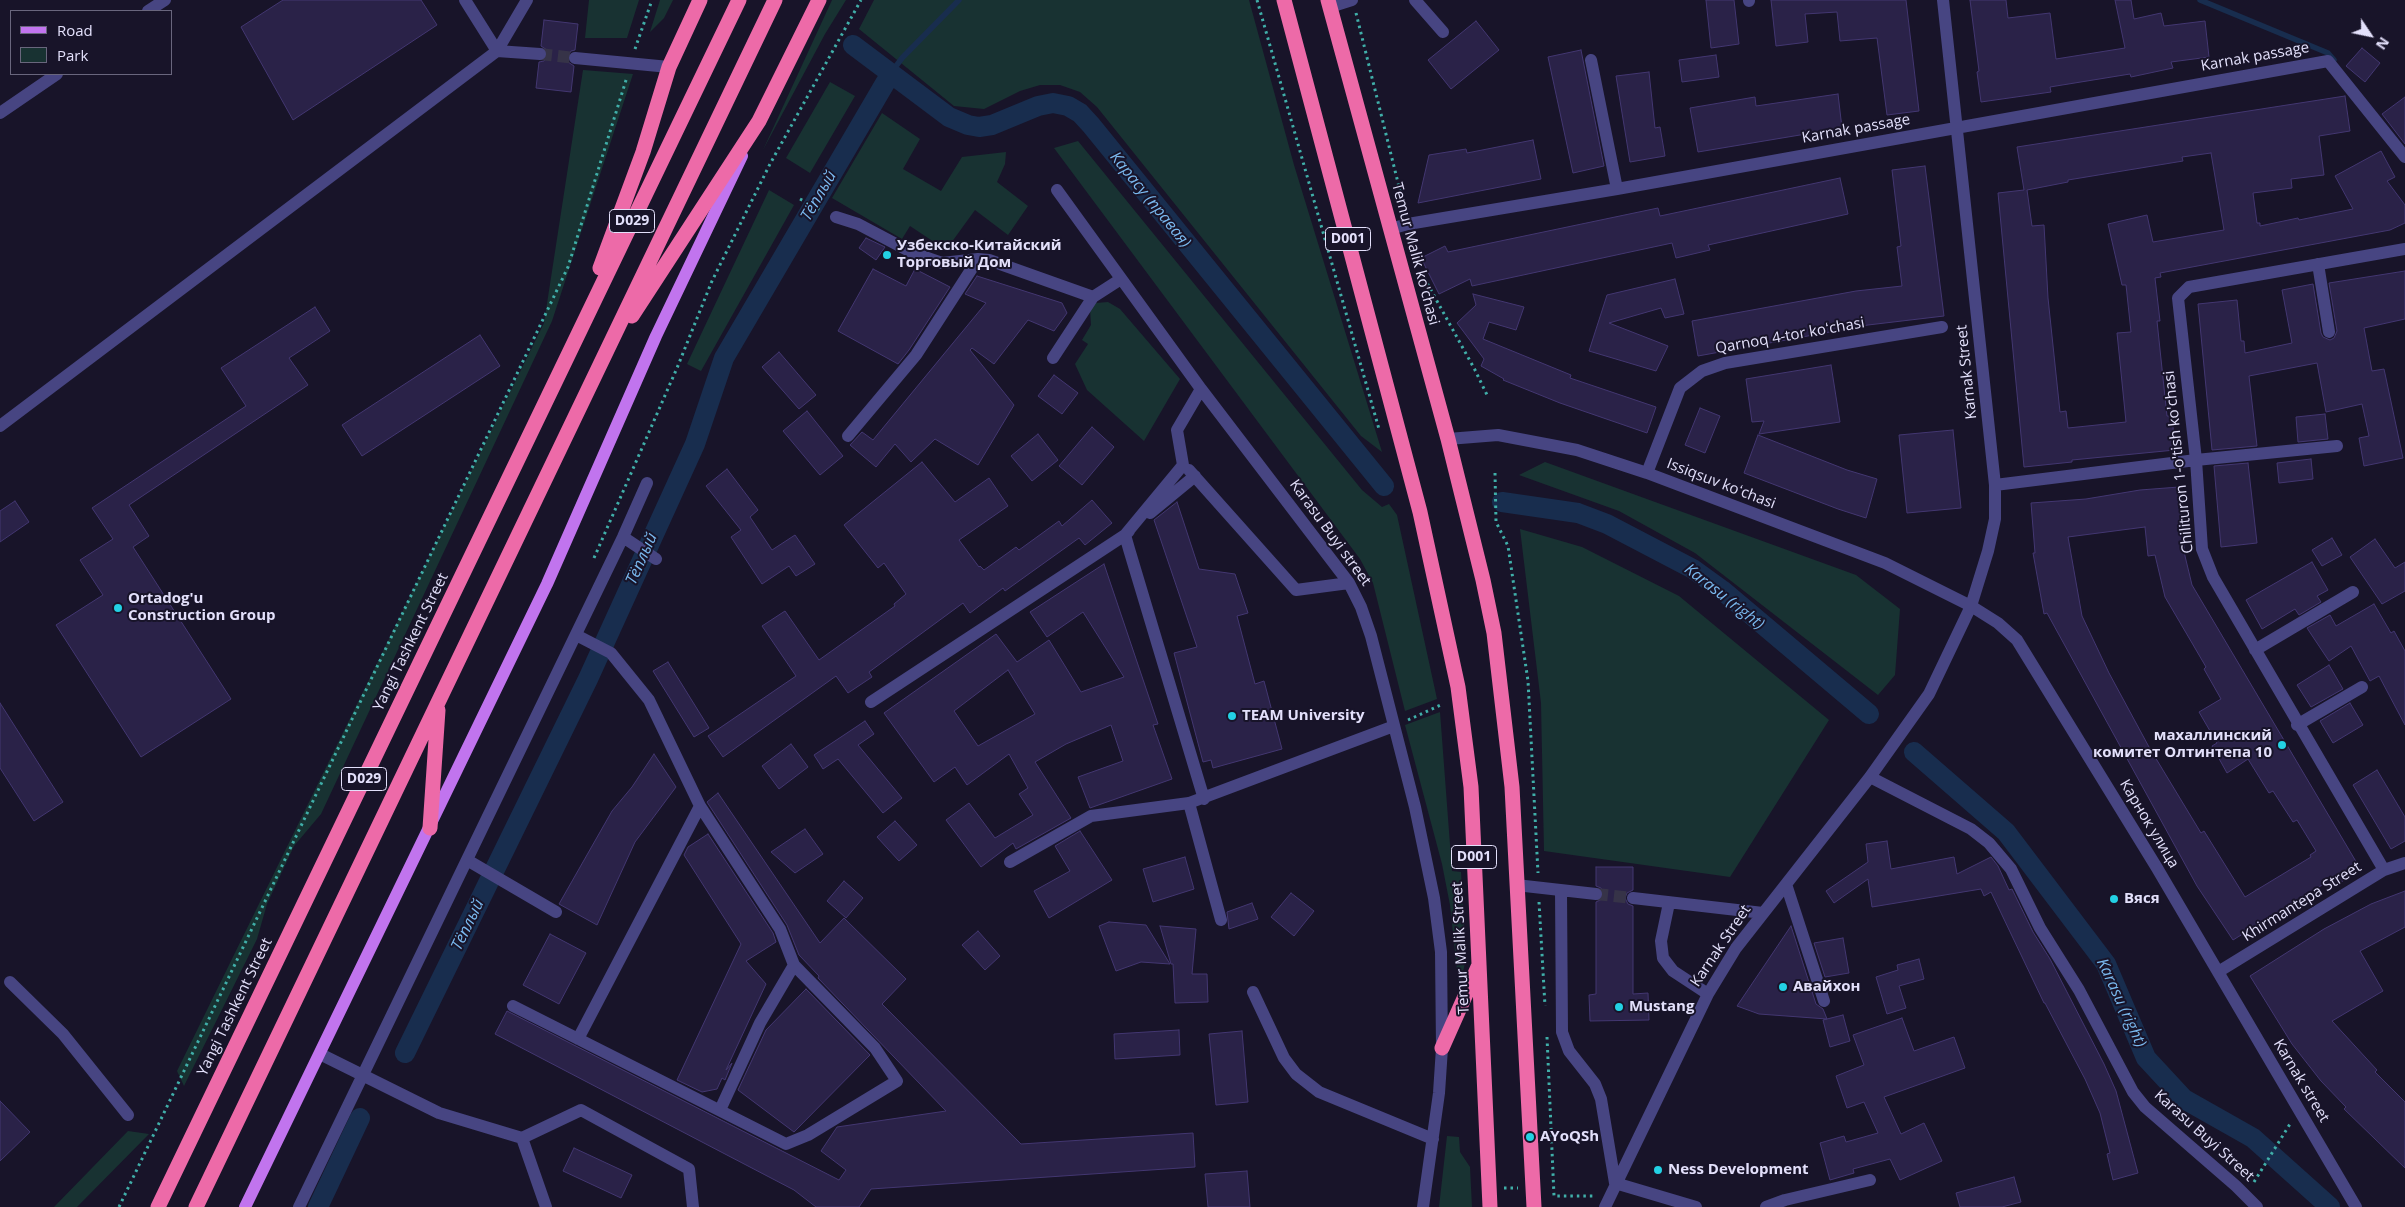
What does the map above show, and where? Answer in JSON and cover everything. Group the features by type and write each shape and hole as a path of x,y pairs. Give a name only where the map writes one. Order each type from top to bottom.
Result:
{"highway":[{"path":"570,351 643,152 669,67 700,0"},
{"name":"Yangi Tashkent Street","path":"158,1207 738,0"},
{"name":"D029","path":"196,1207 775,0"},
{"path":"600,365 759,121 819,0"},
{"name":"Temur Malik Street","path":"1284,0 1420,512 1447,630 1465,736 1471,787 1490,1207"},
{"name":"Temur Malik ko'chasi","path":"1329,4 1458,477 1494,633 1512,788 1516,885"},
{"path":"430,828 439,700"},
{"name":"D001","path":"1516,885 1534,1207"},
{"path":"1442,1048 1480,964"}],"main road":[{"path":"245,1207 547,584 656,336 759,121"}],"street":[{"path":"150,10 165,0"},
{"path":"465,0 498,51"},
{"path":"0,426 498,51 527,0"},
{"path":"1414,0 1443,32"},
{"name":"Karnak Street","path":"1606,1205 1708,994 1736,948 1888,753 1910,723 1945,664 1971,606 1990,543 1995,519 1995,485 1943,0"},
{"path":"1329,4 1354,5"},
{"path":"498,51 540,54"},
{"path":"574,58 669,67"},
{"path":"1591,60 1617,189"},
{"name":"Karnak passage","path":"1390,229 1408,224 1617,189 2328,61 2405,157"},
{"path":"0,113 56,75"},
{"name":"Karasu Buyi street","path":"1057,190 1201,389 1349,583 1361,607 1371,636 1415,807 1434,898 1441,952 1442,1048 1433,1139 1423,1207"},
{"path":"836,217 858,224 913,253 942,263 978,259 990,260 1093,297"},
{"name":"Chilituron 1-o'tish ko'chasi","path":"2384,870 2297,725 2212,577 2202,549 2196,460 2178,298 2189,287 2405,249"},
{"path":"848,436 916,355 978,259"},
{"path":"2318,264 2329,332"},
{"path":"1053,358 1093,297 1121,279"},
{"name":"Qarnoq 4-tor koʻchasi","path":"1647,473 1680,388 1702,371 1726,363 1942,327"},
{"path":"1201,389 1177,430 1183,465 1195,476 1296,590 1349,583"},
{"name":"Issiqsuv koʻchasi","path":"1448,439 1498,435 1577,450 1647,473 1885,564 1971,606"},
{"path":"1995,485 2196,460 2337,446"},
{"path":"1125,534 1183,465"},
{"path":"871,702 1125,534 1195,476"},
{"path":"300,1207 472,863 582,637 647,483"},
{"path":"1125,534 1204,798"},
{"path":"623,538 656,559"},
{"path":"2255,650 2353,592"},
{"name":"Карнок улица","path":"1971,606 1998,623 2017,640 2157,868 2218,972"},
{"path":"513,1006 786,1144 808,1135 896,1081 875,1048 794,965 780,929 700,806 649,700 611,653 582,637"},
{"path":"2297,725 2362,687"},
{"path":"1010,862 1091,816 1189,803 1394,726"},
{"name":"Karasu Buyi Street","path":"1870,777 1971,829 1989,843 2011,869 2040,928 2079,990 2133,1092 2145,1107 2236,1186 2257,1207"},
{"path":"1189,803 1221,920"},
{"path":"578,1039 700,806"},
{"path":"472,863 556,912"},
{"name":"Khirmantepa Street","path":"2218,972 2384,870 2405,863"},
{"path":"1786,884 1824,1001"},
{"path":"1516,885 1596,894"},
{"path":"1561,891 1562,1032 1569,1051 1594,1084 1601,1099 1615,1183 1696,1207"},
{"path":"1633,898 1763,913"},
{"path":"1669,903 1661,941 1663,958 1673,971 1708,994"},
{"path":"720,1110 760,1023 794,965"},
{"name":"Karnak street","path":"2218,972 2356,1207"},
{"path":"10,982 63,1034 128,1115"},
{"path":"1253,992 1284,1058 1296,1074 1319,1092 1433,1139"},
{"path":"320,1054 439,1112 522,1138 581,1110 690,1169 693,1207"},
{"path":"522,1138 543,1204 546,1207"},
{"path":"1766,1207 1785,1200 1870,1180"}],"path":[{"path":"119,1207 568,267 623,96 630,64 652,0"},
{"path":"593,559 677,368 712,280 770,164 860,0"},
{"path":"1257,0 1380,433"},
{"path":"1354,5 1408,224"},
{"path":"800,199 824,211"},
{"path":"1418,263 1421,272 1488,397"},
{"path":"1495,474 1496,522 1508,546 1528,681 1545,1016"},
{"path":"1394,726 1444,703 1443,694"},
{"path":"1546,1036 1554,1196 1594,1196 1606,1205"},
{"path":"2257,1177 2281,1138"}],"green space":[{"path":"589,0 639,0 627,38 585,38"},
{"path":"660,0 673,0 664,18 650,32"},
{"path":"832,0 846,0 825,34 763,150"},
{"path":"874,0 1249,0 1294,165 1382,452 1361,436 1097,107 1080,92 1060,85 1040,85 1020,91 984,109 954,106 859,29"},
{"path":"583,70 633,74 552,321 321,814 294,846 267,904 257,939 184,1086 177,1071 544,323"},
{"path":"830,82 855,96 810,173 786,158"},
{"path":"882,113 920,139 903,169 941,191 962,157 1006,152 1005,164 997,182 1028,206 1008,235 975,210 946,250 910,226 902,239 832,198"},
{"path":"1078,141 1362,490 1382,507 1389,504 1397,515 1437,699 1405,711 1373,583 1360,559 1054,148"},
{"path":"769,190 794,205 701,371 687,364"},
{"path":"1108,302 1120,309 1180,379 1144,441 1087,390 1075,364 1088,344 1082,340 1091,325 1090,308 1096,303"},
{"path":"1545,462 1856,575 1900,609 1895,675 1878,695 1695,553 1619,511 1519,475"},
{"path":"1520,529 1582,547 1679,596 1829,720 1730,877 1544,851 1541,703"},
{"path":"1440,712 1452,871 1461,872 1466,959 1459,989 1450,905 1442,864 1405,725"},
{"path":"128,1131 149,1134 77,1207 54,1207"},
{"path":"1447,1136 1459,1137 1460,1152 1470,1167 1472,1207 1439,1207"}],"building":[{"path":"283,0 421,0 437,25 293,120 241,27"},
{"path":"1706,0 1734,0 1739,44 1711,48"},
{"path":"1771,0 1906,0 1919,111 1887,115 1877,38 1840,41 1837,12 1805,14 1808,42 1776,46"},
{"path":"1970,0 2006,0 2008,18 2050,13 2056,59 2125,48 2115,0 2131,0 2134,19 2161,13 2164,26 2205,21 2209,57 2171,62 2173,68 2131,77 2130,74 2050,87 2051,92 1981,102"},
{"path":"544,20 578,24 575,50 571,51 567,57 568,62 574,66 571,92 536,88 539,62 544,61 548,55 547,50 541,46"},
{"path":"1476,21 1499,50 1451,89 1428,60"},
{"path":"2362,48 2380,63 2365,82 2346,66"},
{"path":"1581,50 1604,166 1573,173 1548,57"},
{"path":"1716,55 1719,77 1682,82 1679,60"},
{"path":"1649,72 1655,128 1660,127 1665,156 1630,162 1616,76"},
{"path":"1838,94 1842,128 1698,152 1690,108 1755,97 1756,106"},
{"path":"2345,96 2350,131 2319,136 2324,175 2291,179 2292,188 2253,193 2257,223 2260,223 2260,226 2353,209 2335,176 2381,151 2395,177 2387,181 2405,205 2405,223 2390,230 2160,273 2161,277 2155,278 2160,321 2157,321 2167,416 2172,416 2175,450 2072,460 2072,462 2024,467 1998,193 2024,190 2017,147","holes":["2211,153 2224,230 2153,242 2147,215 2108,224 2122,285 2126,285 2131,332 2117,333 2126,422 2068,428 2066,411 2060,412 2048,298 2044,225 2032,226 2027,190 2068,182 2068,180 2183,161 2182,157"]},
{"path":"2405,97 2405,144 2382,114"},
{"path":"1533,140 1541,179 1418,203 1429,155 1466,149 1467,153"},
{"path":"1925,166 1944,316 1868,325 1698,356 1692,321 1856,291 1902,286 1897,247 1901,246 1892,170"},
{"path":"1840,178 1848,214 1708,245 1710,250 1676,258 1672,243 1472,286 1470,279 1439,294 1421,258 1445,246 1448,252 1658,208 1660,216"},
{"path":"866,238 885,247 876,260 859,248"},
{"path":"873,269 906,286 915,269 950,287 898,364 838,331"},
{"path":"2405,271 2405,319 2364,328 2372,371 2384,369 2403,458 2364,466 2359,438 2369,436 2362,404 2326,412 2317,363 2249,376 2257,446 2212,450 2198,304 2237,300 2241,341 2244,341 2245,353 2292,343 2282,290 2313,284 2321,333 2323,337 2330,340 2334,338 2337,331 2329,283"},
{"path":"977,276 1062,303 1067,313 1054,331 1028,320 994,364 972,348 970,350 1014,405 978,465 935,439 911,462 895,444 876,467 850,445 862,432 873,440 986,303 965,294"},
{"path":"1675,279 1684,314 1665,318 1661,308 1609,323 1668,346 1656,371 1589,351 1607,295"},
{"path":"1473,294 1524,307 1516,330 1489,322 1483,339 1571,375 1570,378 1656,407 1647,433 1560,403 1503,380 1481,366 1484,359 1457,323 1476,305"},
{"path":"315,307 330,331 289,358 308,385 129,505 149,536 133,547 231,699 141,757 56,625 103,595 80,560 113,539 92,508 246,406 221,368"},
{"path":"480,335 500,366 362,456 342,425"},
{"path":"779,352 816,395 799,409 762,367"},
{"path":"1831,365 1840,422 1759,434 1764,421 1752,422 1746,379"},
{"path":"1054,375 1078,393 1062,414 1038,396"},
{"path":"1700,408 1720,416 1705,453 1685,445"},
{"path":"807,411 843,456 820,475 783,431"},
{"path":"2325,414 2328,439 2298,442 2296,417"},
{"path":"1092,427 1114,447 1082,485 1059,466"},
{"path":"1953,430 1961,508 1907,513 1899,435"},
{"path":"1038,434 1058,460 1032,481 1011,456"},
{"path":"1758,435 1847,470 1877,479 1866,518 1744,473"},
{"path":"2311,459 2313,479 2279,483 2277,463"},
{"path":"922,462 955,502 989,478 1008,506 959,540 979,567 984,570 1016,547 1019,550 1059,521 1062,526 1092,500 1112,523 1085,545 1079,538 1005,591 1003,588 970,613 963,603 869,672 872,677 848,693 836,676 723,757 708,736 796,676 762,626 785,611 819,660 895,606 894,604 906,594 884,563 878,568 844,525"},
{"path":"2248,463 2257,543 2221,547 2214,466"},
{"path":"727,469 758,510 750,517 772,550 795,535 815,564 796,576 789,566 762,584 731,537 741,530 706,486"},
{"path":"2179,487 2185,556 2192,585 2361,870 2331,888 2327,882 2233,940 2197,886 2047,613 2044,614 2033,553 2035,553 2031,503 2086,499 2140,490","holes":["2145,527 2148,556 2155,555 2165,597 2206,667 2204,669 2221,699 2199,712 2217,743 2212,746 2227,773 2248,759 2269,793 2273,791 2293,822 2297,820 2316,851 2310,855 2311,857 2245,897 2204,831 2201,833 2149,747 2109,673 2082,616 2068,537"]},
{"path":"15,501 29,522 0,542 0,511"},
{"name":"TEAM University","path":"1177,502 1199,569 1235,574 1248,613 1237,616 1255,684 1264,681 1282,749 1213,768 1211,760 1203,762 1174,653 1197,647 1154,520"},
{"path":"2332,538 2342,555 2322,566 2312,550"},
{"path":"2375,539 2395,568 2405,562 2405,591 2382,604 2350,557"},
{"path":"2312,562 2328,590 2317,596 2321,602 2299,615 2295,609 2262,629 2246,600"},
{"path":"1104,564 1158,724 1153,725 1172,779 1090,808 1078,777 1123,761 1111,725 1066,744 1035,762 1071,818 1016,849 1013,843 981,867 946,820 969,803 995,838 1033,815 1019,794 1028,788 1009,754 967,785 955,767 934,782 884,713 996,634 1017,662 1049,640 1081,692 1124,677 1083,612 1047,637 1030,612","holes":["1008,670 1035,714 978,746 954,711"]},
{"path":"2374,604 2391,633 2394,631 2405,651 2405,725 2379,676 2370,681 2351,646 2329,661 2307,628 2330,615 2336,626"},
{"path":"668,662 709,728 694,737 653,671"},
{"path":"2329,665 2343,689 2311,707 2297,685"},
{"path":"0,703 63,802 34,821 0,768"},
{"path":"2350,703 2363,725 2333,743 2320,721"},
{"path":"865,721 874,734 858,745 902,798 883,813 838,759 823,769 814,755"},
{"path":"791,744 808,767 779,789 762,766"},
{"path":"654,754 676,787 635,842 597,925 559,904 612,811 632,787"},
{"path":"2377,770 2405,817 2405,841 2391,849 2353,785"},
{"path":"718,793 820,943 844,918 906,979 882,1004 1021,1144 1193,1133 1195,1167 871,1189 859,1207 816,1207 794,1190 495,1034 507,1011 839,1180 846,1170 821,1151 837,1127 946,1111 818,978 819,976 799,955 787,925 707,802"},
{"path":"895,821 917,845 899,861 877,837"},
{"path":"805,829 823,854 795,873 771,852"},
{"path":"1080,831 1112,880 1049,918 1034,891 1070,871 1055,846"},
{"path":"708,834 773,933 776,942 746,961 766,984 726,1070 732,1063 725,1080 722,1078 717,1089 702,1092 677,1080 741,944 684,855 688,847"},
{"path":"1887,841 1891,869 1954,857 1957,874 1991,857 1998,866 2009,890 2012,889 2033,932 2050,959 2104,1064 2116,1091 2138,1173 2113,1180 2107,1154 2110,1153 2100,1113 2085,1079 2044,1003 1991,892 1984,896 1981,889 1872,907 1868,879 1834,903 1826,891 1868,862 1866,844"},
{"path":"1185,857 1194,889 1153,902 1143,869"},
{"path":"1596,867 1633,867 1633,890 1627,893 1625,898 1628,904 1633,906 1633,994 1648,993 1649,1020 1590,1021 1589,995 1596,994 1596,902 1602,899 1604,894 1601,888 1596,886"},
{"path":"844,881 863,898 846,918 827,901"},
{"path":"2405,891 2405,927 2360,951 2383,991 2332,1021 2377,1070 2375,1072 2405,1102 2405,1168 2344,1109 2346,1107 2321,1081 2292,1044 2250,976 2324,929 2371,904"},
{"path":"1291,893 1314,911 1294,936 1271,917"},
{"path":"1252,903 1258,919 1229,929 1227,912"},
{"path":"1109,922 1146,925 1170,964 1141,962 1116,971 1099,926"},
{"path":"1160,926 1196,929 1192,974 1207,974 1208,1002 1175,1003 1173,964 1171,964"},
{"name":"Авайхон","path":"1791,926 1816,1004 1823,1009 1827,1019 1759,1014 1737,1006"},
{"path":"978,931 1000,956 985,970 962,945"},
{"path":"550,934 586,953 559,1004 523,985"},
{"path":"1843,938 1849,973 1825,977 1814,943"},
{"path":"1919,959 1924,979 1899,986 1906,1008 1887,1014 1876,977 1898,970 1897,965"},
{"path":"806,989 870,1055 794,1132 738,1090 766,1030"},
{"path":"1843,1015 1850,1041 1830,1047 1823,1020"},
{"path":"1902,1018 1914,1051 1954,1037 1965,1068 1884,1097 1901,1134 1924,1123 1942,1161 1900,1180 1890,1159 1853,1169 1854,1173 1830,1180 1820,1143 1844,1136 1846,1142 1878,1133 1864,1102 1847,1108 1836,1076 1864,1065 1853,1035"},
{"path":"1179,1030 1180,1055 1115,1059 1114,1034"},
{"path":"1242,1031 1248,1102 1216,1105 1209,1034"},
{"path":"0,1101 30,1132 0,1161"},
{"path":"574,1148 632,1175 621,1198 563,1171"},
{"path":"1247,1171 1250,1207 1208,1207 1205,1174"},
{"path":"2014,1177 2021,1202 2002,1207 1960,1207 1956,1193"}],"waterway":[{"path":"891,73 902,58 959,0"},
{"path":"2200,0 2328,53 2334,60"},
{"name":"Карасу (правая)","path":"853,45 949,117 968,125 979,127 992,125 1038,106 1053,103 1068,106 1080,113 1384,486"},
{"name":"Тёплый","path":"405,1053 588,679 695,444 724,358 891,73"},
{"name":"Karasu (right)","path":"1502,502 1578,513 1607,524 1693,569 1722,590 1869,714"},
{"name":"Karasu (right)","path":"1914,752 2006,832 2106,964 2146,1058 2184,1099 2253,1138 2330,1207"},
{"name":"Тёплый","path":"318,1207 360,1118"}],"tunnel":[{"path":"540,54 575,58"},
{"path":"1596,894 1633,898"}],"place":[{"name":"Узбекско-Китайский Торговый Дом","path":"887,255"},
{"name":"Ortadog'u Construction Group","path":"118,608"},
{"name":"TEAM University","path":"1232,716"},
{"name":"махаллинский комитет Олтинтепа 10","path":"2282,745"},
{"name":"Вяся","path":"2114,899"},
{"name":"Авайхон","path":"1783,987"},
{"name":"Mustang","path":"1619,1007"},
{"name":"AYoQSh","path":"1530,1137"},
{"name":"Ness Development","path":"1658,1170"}]}
